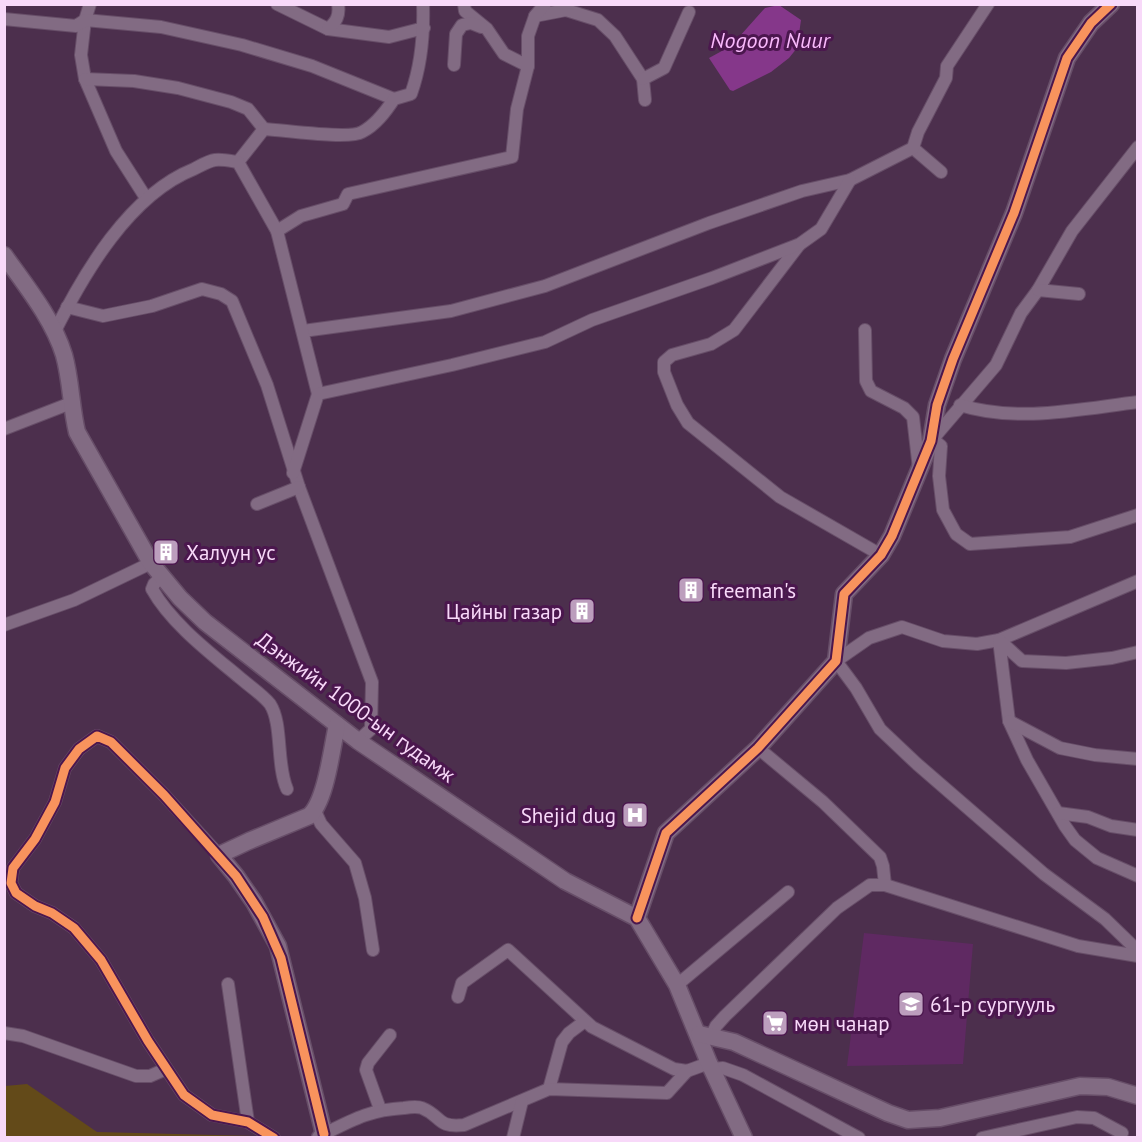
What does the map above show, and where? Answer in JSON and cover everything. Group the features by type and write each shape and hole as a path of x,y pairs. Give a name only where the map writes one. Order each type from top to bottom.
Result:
{"street":[{"path":"90,4 85,20 81,55 84,79 116,151 146,198"},
{"path":"277,4 328,29 390,37 424,28"},
{"path":"328,29 336,22 339,12 338,4"},
{"path":"4,19 76,26 85,20 161,27 242,45 312,66 394,99 411,94 416,81 424,28 423,4"},
{"path":"464,4 465,11 487,29 504,54 528,66"},
{"path":"277,231 301,216 343,204 348,194 512,158 517,109 528,66 528,36 535,16 544,4"},
{"path":"303,331 451,311 545,286 710,223 802,191 850,180 913,148 918,132 946,78 947,66 988,4"},
{"path":"1111,4 1091,23 1067,58 1014,213 947,375 937,405 931,441 892,536 881,555 844,594 836,661 856,688 880,729 1044,874 1104,919 1137,953"},
{"path":"535,16 566,10 598,20 615,36 643,79 645,100"},
{"path":"643,79 664,68 689,12"},
{"path":"454,65 456,34 462,24 471,23 487,29"},
{"path":"84,79 134,81 178,88 231,102 248,109 264,129 338,135 361,134 385,114 394,99"},
{"path":"238,162 264,129"},
{"path":"913,148 941,172"},
{"path":"931,441 996,365 1021,313 1038,290 1072,231 1137,151"},
{"path":"54,333 89,268 146,198 179,175 215,160 238,162"},
{"path":"238,162 277,231 318,394 293,472"},
{"path":"318,394 545,342 592,320 800,244 821,229 850,180"},
{"path":"800,244 734,330 711,344 672,355 664,362 664,372 677,405 688,423 780,497 881,555"},
{"name":"Дэнжийн 1000-ын гудамж","path":"4,255 54,333 63,354 77,432 151,563 180,598 218,634 358,741 566,881 637,918"},
{"path":"67,307 103,316 152,306 202,289 221,294 232,301 267,385 293,472 372,682 370,729 358,741"},
{"path":"1038,290 1079,294"},
{"path":"865,330 866,381 871,391 904,408 913,417 919,469"},
{"path":"960,405 978,411 1036,414 1137,402"},
{"path":"4,429 71,403"},
{"path":"931,441 941,446 939,476 944,510 956,534 970,543 1070,537 1137,515"},
{"path":"257,504 299,488"},
{"path":"4,625 74,600 151,563"},
{"path":"162,576 154,584 152,590 162,607 268,702 274,712 282,778 287,789"},
{"path":"744,1137 710,1066 705,1036 637,918 666,833 758,748 836,661 869,639 902,627 943,641 976,644 999,640 1137,581"},
{"path":"999,640 1022,661 1066,663 1112,658 1137,652"},
{"path":"999,640 1009,721 1027,760 1075,840 1097,858 1137,876"},
{"path":"1009,721 1060,748 1095,755 1137,759"},
{"path":"219,855 309,816 315,811 321,800 337,725"},
{"path":"274,1137 248,1122 212,1115 184,1095 165,1069 101,960 74,928 16,893 11,883 13,868 35,839 55,802 65,768 79,749 97,736 111,742 164,795 219,855 254,902 278,946 322,1136 359,1116 380,1109 421,1107 445,1125 464,1125 549,1089 663,1094 671,1090 687,1071"},
{"path":"758,748 823,802 880,857 884,866 885,885"},
{"path":"315,811 321,824 355,863 373,950"},
{"path":"1058,813 1088,817 1111,826 1137,830"},
{"path":"705,1036 837,908 870,885 885,885 1078,946 1137,953"},
{"path":"677,985 788,892"},
{"path":"458,997 462,983 508,950 592,1027 680,1071 710,1066 723,1068 743,1076 859,1137"},
{"path":"228,984 248,1122"},
{"path":"549,1089 562,1042 569,1033 585,1021"},
{"path":"4,1033 23,1036 135,1076 150,1076 165,1069"},
{"path":"380,1109 366,1070 368,1063 390,1035"},
{"path":"705,1036 734,1042 888,1113 908,1119 940,1118 1080,1086 1108,1086 1137,1096"},
{"path":"513,1137 522,1101"},
{"path":"982,1137 1077,1117 1094,1118 1122,1133"},
{"path":"464,1125 469,1137"}],"shaded area":[{"name":"61-р сургууль","path":"864,933 973,944 963,1064 847,1066"},
{"path":"27,1084 97,1132 255,1137 5,1137 5,1086"}],"water":[{"name":"Nogoon Nuur","path":"779,5 801,20 797,48 789,58 771,72 733,91 730,90 709,58 731,46 765,8"}],"cycle path":[{"path":"637,918 666,833 758,748 836,661 844,594 881,555 892,536 931,441 937,405 953,359 1014,213 1067,58 1091,23 1111,4"},
{"path":"274,1138 248,1122 212,1115 184,1095 148,1041 101,960 74,928 16,893 11,883 13,868 35,839 55,802 65,768 79,749 97,736 111,742 164,795 236,876 263,917 281,958 324,1134"}],"place":[{"name":"Халуун ус","path":"166,552"},
{"name":"freeman's","path":"691,590"},
{"name":"Цайны газар","path":"582,611"},
{"name":"Shejid dug","path":"635,815"},
{"name":"61-р сургууль","path":"911,1004"},
{"name":"мөн чанар","path":"775,1023"}]}
